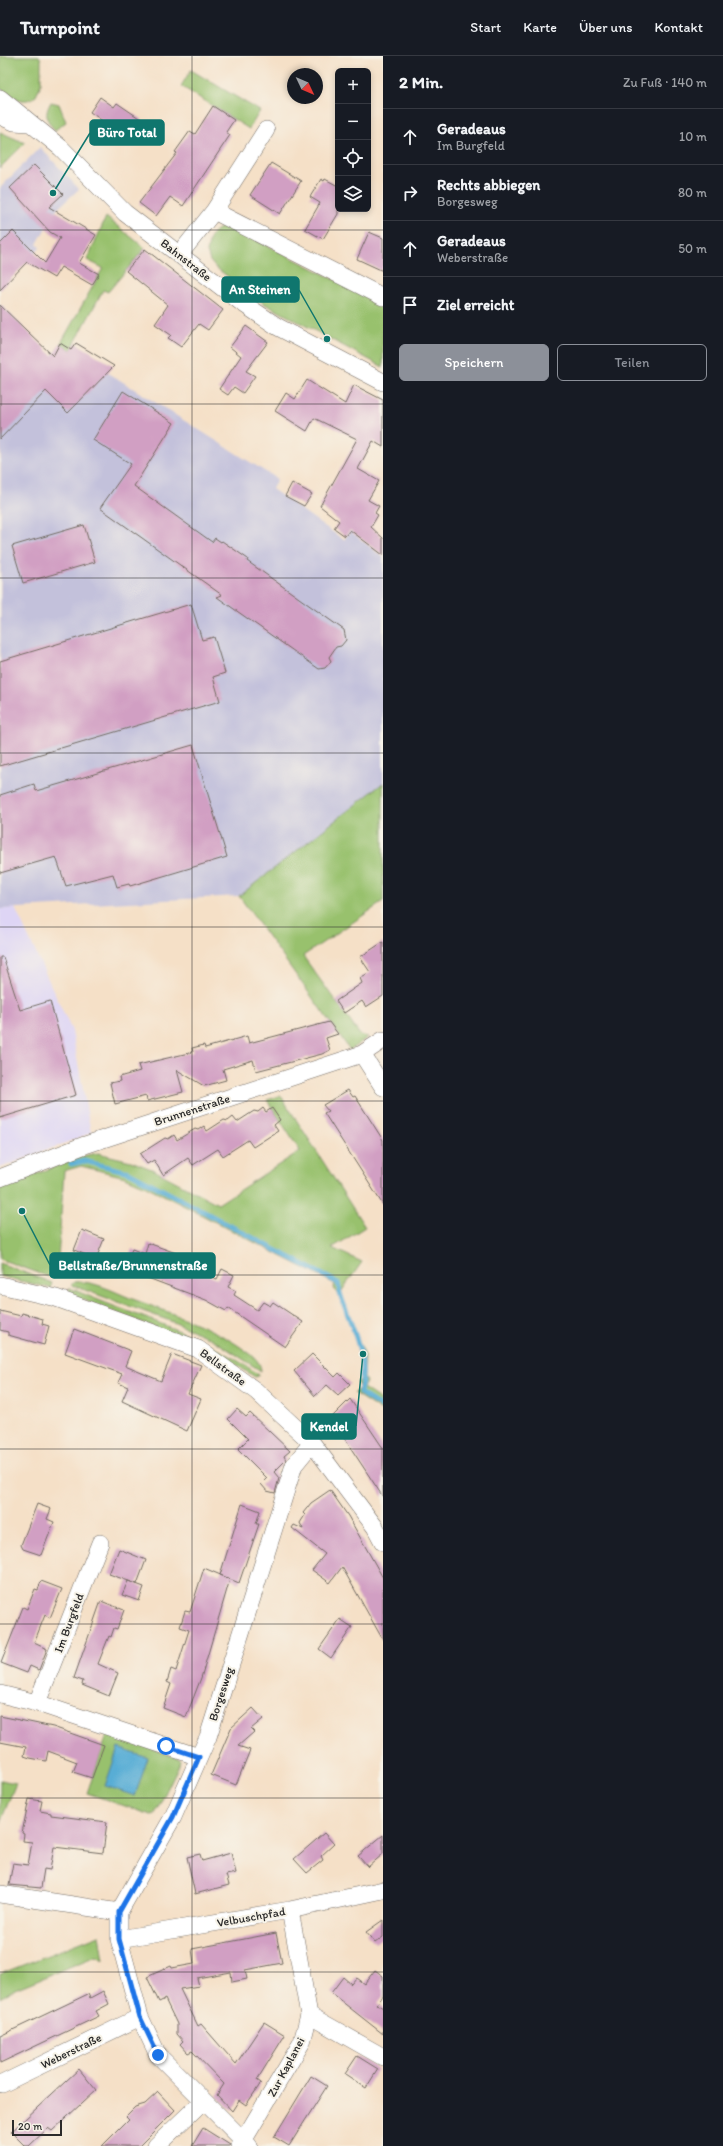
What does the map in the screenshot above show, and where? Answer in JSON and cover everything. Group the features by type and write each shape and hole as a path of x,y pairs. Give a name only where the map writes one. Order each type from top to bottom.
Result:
{"street":[{"name":"Bahnstraße","path":"0,98 19,111 29,123 61,148 125,213 241,302 278,327 383,382"},
{"name":"Bahnstraße","path":"0,116 14,122 29,123"},
{"path":"179,254 214,211 266,130"},
{"path":"214,211 383,297"},
{"name":"Brunnenstraße","path":"0,1178 85,1145 362,1054 383,1040"},
{"path":"362,1054 383,1087"},
{"name":"Bellstraße","path":"0,1285 56,1298 198,1349 256,1391 312,1443 375,1527 383,1542"},
{"name":"Borgesweg","path":"119,1939 119,1912 173,1817 208,1737 294,1465 312,1443"},
{"name":"Im Burgfeld","path":"38,1703 100,1543"},
{"path":"0,1694 38,1703 199,1757"},
{"name":"Velbuschpfad","path":"119,1939 290,1910 383,1890"},
{"path":"0,1894 119,1912"},
{"name":"Zur Kaplanei","path":"244,2144 302,2042 308,2015 290,1910"},
{"path":"119,1939 140,2017 158,2055 244,2144"},
{"path":"308,2015 383,2057"},
{"name":"Weberstraße","path":"2,2084 140,2017"},
{"path":"156,2146 203,2101"}],"shaded area":[{"path":"40,147 79,189 55,211 37,244 40,248 0,290 0,188"},
{"path":"1,305 52,356 61,343 277,479 272,489 344,540 350,531 383,557 383,783 239,896 0,909"},
{"path":"15,908 72,1031 91,1133 0,1168 0,909"}],"green space":[{"path":"0,56 39,56 41,59 41,84 36,96 31,99 22,100 13,97 0,89"},
{"path":"191,70 260,111 249,129 181,86"},
{"path":"51,102 59,104 66,122 55,130 47,117 47,110"},
{"path":"0,132 25,143 0,168"},
{"path":"106,217 145,248 108,292 103,290 71,350 61,343 103,268 87,260"},
{"path":"223,227 230,229 231,227 383,304 383,367 265,304 215,267 210,261 207,252 210,238 215,231"},
{"path":"383,783 383,902 303,956 360,1035 368,1037 350,1050 239,896"},
{"path":"281,1096 365,1227 332,1248 362,1262 341,1292 348,1315 365,1356 364,1378 366,1382 363,1388 383,1401 383,1412 354,1393 360,1388 357,1383 361,1379 361,1360 359,1348 339,1295 333,1289 335,1284 146,1186 125,1177 81,1166 64,1171 58,1260 52,1278 0,1259 0,1188 82,1156 98,1153 131,1161 154,1170 218,1204 300,1151 267,1100"},
{"path":"0,1263 52,1283 50,1288 0,1276"},
{"path":"74,1282 88,1283 102,1287 207,1328 236,1344 251,1355 259,1363 261,1371 212,1339 173,1322 71,1285"},
{"path":"70,1288 190,1336 236,1360 259,1375 255,1377 212,1349 67,1294"},
{"path":"108,1732 180,1759 179,1765 154,1816 87,1793"},
{"path":"0,1780 16,1783 0,1823"},
{"path":"99,1935 103,1960 96,1956 15,1989 0,1998 0,1974"}],"water":[{"path":"118,1748 148,1758 135,1796 105,1786"}],"building":[{"path":"100,97 114,107 117,103 142,120 128,142 102,126 104,122 90,112"},
{"path":"213,106 234,120 226,132 230,135 183,206 170,197 156,216 139,203 177,153 175,152 190,131 195,134"},
{"path":"271,163 301,181 280,214 250,195"},
{"path":"34,165 63,194 49,207 96,235 79,263 99,274 92,285 61,267 54,278 27,262 0,290 0,244 13,231 45,263 60,238 50,232 10,188"},
{"path":"321,179 324,181 325,179 335,184 335,212 338,212 338,214 323,239 305,229 320,203 310,197"},
{"path":"369,232 383,238 383,271 357,259"},
{"path":"145,249 223,310 208,330 199,324 181,347 168,338 171,335 155,324 168,305 126,271"},
{"path":"0,305 53,356 60,343 71,350 76,343 114,366 68,413 46,391 0,439"},
{"path":"246,326 268,342 246,371 255,376 243,393 234,387 228,395 219,389 241,356 230,347"},
{"path":"307,380 345,404 354,385 383,400 383,447 373,441 358,469 379,481 368,500 379,506 375,513 378,515 371,527 383,538 383,555 350,530 345,536 334,528 339,521 320,506 357,439 314,418 307,431 275,411 286,393 295,399"},
{"path":"123,391 174,423 134,486 212,542 215,538 221,542 222,541 248,559 247,561 344,630 346,640 341,646 336,647 329,657 331,661 325,668 319,669 217,597 222,595 100,508 131,464 93,440"},
{"path":"292,483 312,494 304,506 285,496"},
{"path":"84,525 95,562 23,583 12,546"},
{"path":"191,604 202,640 214,637 225,673 213,677 220,701 0,766 0,661"},
{"path":"193,745 227,857 130,886 129,884 117,887 113,874 66,886 56,857 0,873 0,795 34,784 36,791"},
{"path":"383,942 383,996 366,1007 362,1001 344,1013 336,1001 362,983 360,978 370,972 360,957"},
{"path":"0,957 3,957 20,1010 50,1001 76,1095 0,1118"},
{"path":"329,1022 338,1034 326,1038 330,1050 322,1054 256,1071 253,1060 223,1069 226,1080 204,1086 177,1070 183,1092 147,1101 146,1096 115,1104 110,1083 120,1081 119,1077 140,1071 138,1065 193,1052 192,1048 204,1045 205,1048 247,1036 249,1043"},
{"path":"348,1090 353,1097 355,1096 383,1140 383,1205 324,1113 328,1111 323,1105"},
{"path":"263,1108 266,1112 272,1108 280,1120 274,1125 278,1131 253,1147 248,1140 223,1156 218,1149 193,1165 188,1158 163,1175 154,1160 147,1164 140,1154 165,1138 168,1139 174,1135 177,1140 195,1129 198,1130 204,1126 207,1131 224,1120 228,1121 233,1117 237,1122 254,1111 258,1112"},
{"path":"82,1230 104,1239 96,1259 74,1250"},
{"path":"148,1243 176,1253 173,1261 217,1279 222,1269 234,1275 228,1287 236,1291 234,1295 257,1310 263,1302 270,1306 273,1302 303,1322 285,1347 228,1308 226,1311 206,1300 124,1269 132,1249 145,1254"},
{"path":"0,1311 21,1316 22,1313 43,1319 42,1324 49,1326 44,1345 8,1335 8,1332 0,1330"},
{"path":"74,1329 131,1351 125,1366 161,1381 172,1354 201,1365 188,1394 201,1399 187,1431 122,1401 128,1387 118,1383 122,1374 65,1353"},
{"path":"312,1354 335,1377 339,1373 350,1384 338,1395 327,1385 315,1396 294,1371"},
{"path":"350,1399 383,1448 383,1497 331,1418"},
{"path":"237,1409 246,1417 250,1413 290,1451 284,1456 286,1460 274,1472 279,1478 275,1493 267,1491 261,1484 267,1478 238,1449 248,1439 228,1419"},
{"path":"330,1490 348,1516 383,1578 383,1640 342,1567 330,1583 312,1570 325,1554 292,1528 294,1525 303,1529 300,1523 305,1515 303,1513 311,1503"},
{"path":"37,1504 51,1509 47,1519 54,1522 41,1555 23,1549 21,1545"},
{"path":"242,1504 260,1511 256,1524 259,1524 239,1583 220,1575"},
{"path":"119,1549 146,1560 137,1584 109,1574"},
{"path":"204,1568 230,1579 201,1678 186,1717 163,1708 171,1684 167,1682 171,1669 176,1671 189,1630 180,1627 185,1611 190,1612"},
{"path":"41,1581 62,1589 50,1618 45,1615 34,1643 47,1649 39,1670 30,1666 27,1673 1,1663 23,1607 27,1609 35,1589 38,1590"},
{"path":"128,1581 144,1587 139,1601 122,1595"},
{"path":"101,1601 124,1610 117,1629 114,1628 111,1637 109,1636 98,1664 118,1673 109,1696 82,1685 83,1681 74,1678"},
{"path":"340,1619 352,1627 331,1658 319,1649"},
{"path":"253,1708 263,1719 251,1729 254,1732 238,1746 250,1750 236,1785 211,1775 231,1728"},
{"path":"0,1716 53,1727 104,1745 92,1778 73,1772 77,1762 48,1751 46,1761 30,1758 24,1756 26,1747 0,1742"},
{"path":"29,1799 42,1801 40,1811 51,1813 51,1815 107,1822 103,1853 54,1847 50,1870 44,1869 41,1888 9,1885 13,1863 28,1865 32,1842 23,1841 24,1834 22,1833"},
{"path":"324,1833 334,1844 321,1856 323,1860 307,1873 294,1859"},
{"path":"383,1835 383,1854 368,1867 358,1856"},
{"path":"231,1853 236,1873 226,1875 229,1885 195,1894 187,1857 200,1854 202,1861"},
{"path":"383,1920 383,1937 375,1943 366,1932"},
{"path":"276,1933 282,1963 245,1970 247,1979 232,1982 231,1972 197,1978 199,1986 180,1989 198,2026 201,2024 236,2064 264,2022 285,2035 257,2080 261,2083 246,2105 239,2100 232,2111 217,2095 224,2084 192,2051 188,2053 180,2044 183,2041 177,2034 177,2024 165,1999 159,2002 147,1977 171,1966 172,1968 194,1964 192,1949"},
{"path":"375,1970 383,1976 383,1996 377,2004 383,2008 383,2034 331,1993 343,1977 351,1984 356,1978 364,1984"},
{"path":"103,1991 109,2004 96,2011 99,2016 0,2063 0,2036 88,1994 90,1998"},
{"path":"357,2056 378,2069 366,2088 345,2074"},
{"path":"79,2069 96,2090 52,2131 48,2128 29,2146 25,2146 11,2132"},
{"path":"311,2076 327,2086 289,2146 274,2137"},
{"path":"158,2092 175,2110 139,2146 102,2146 129,2119 126,2116 135,2107 145,2104"},
{"path":"203,2128 230,2145 230,2146 192,2146"}],"waterway":[{"path":"71,1164 84,1161 129,1172 338,1283 361,1354 362,1379 360,1393 383,1408"}],"place":[{"name":"Büro Total","path":"53,193"},
{"name":"An Steinen","path":"327,339"},
{"name":"Bellstraße/Brunnenstraße","path":"22,1211"},
{"name":"Kendel","path":"363,1354"}],"route":[{"path":"158,2055 140,2017 119,1939 119,1912 173,1817 199,1757 166,1746"}]}
